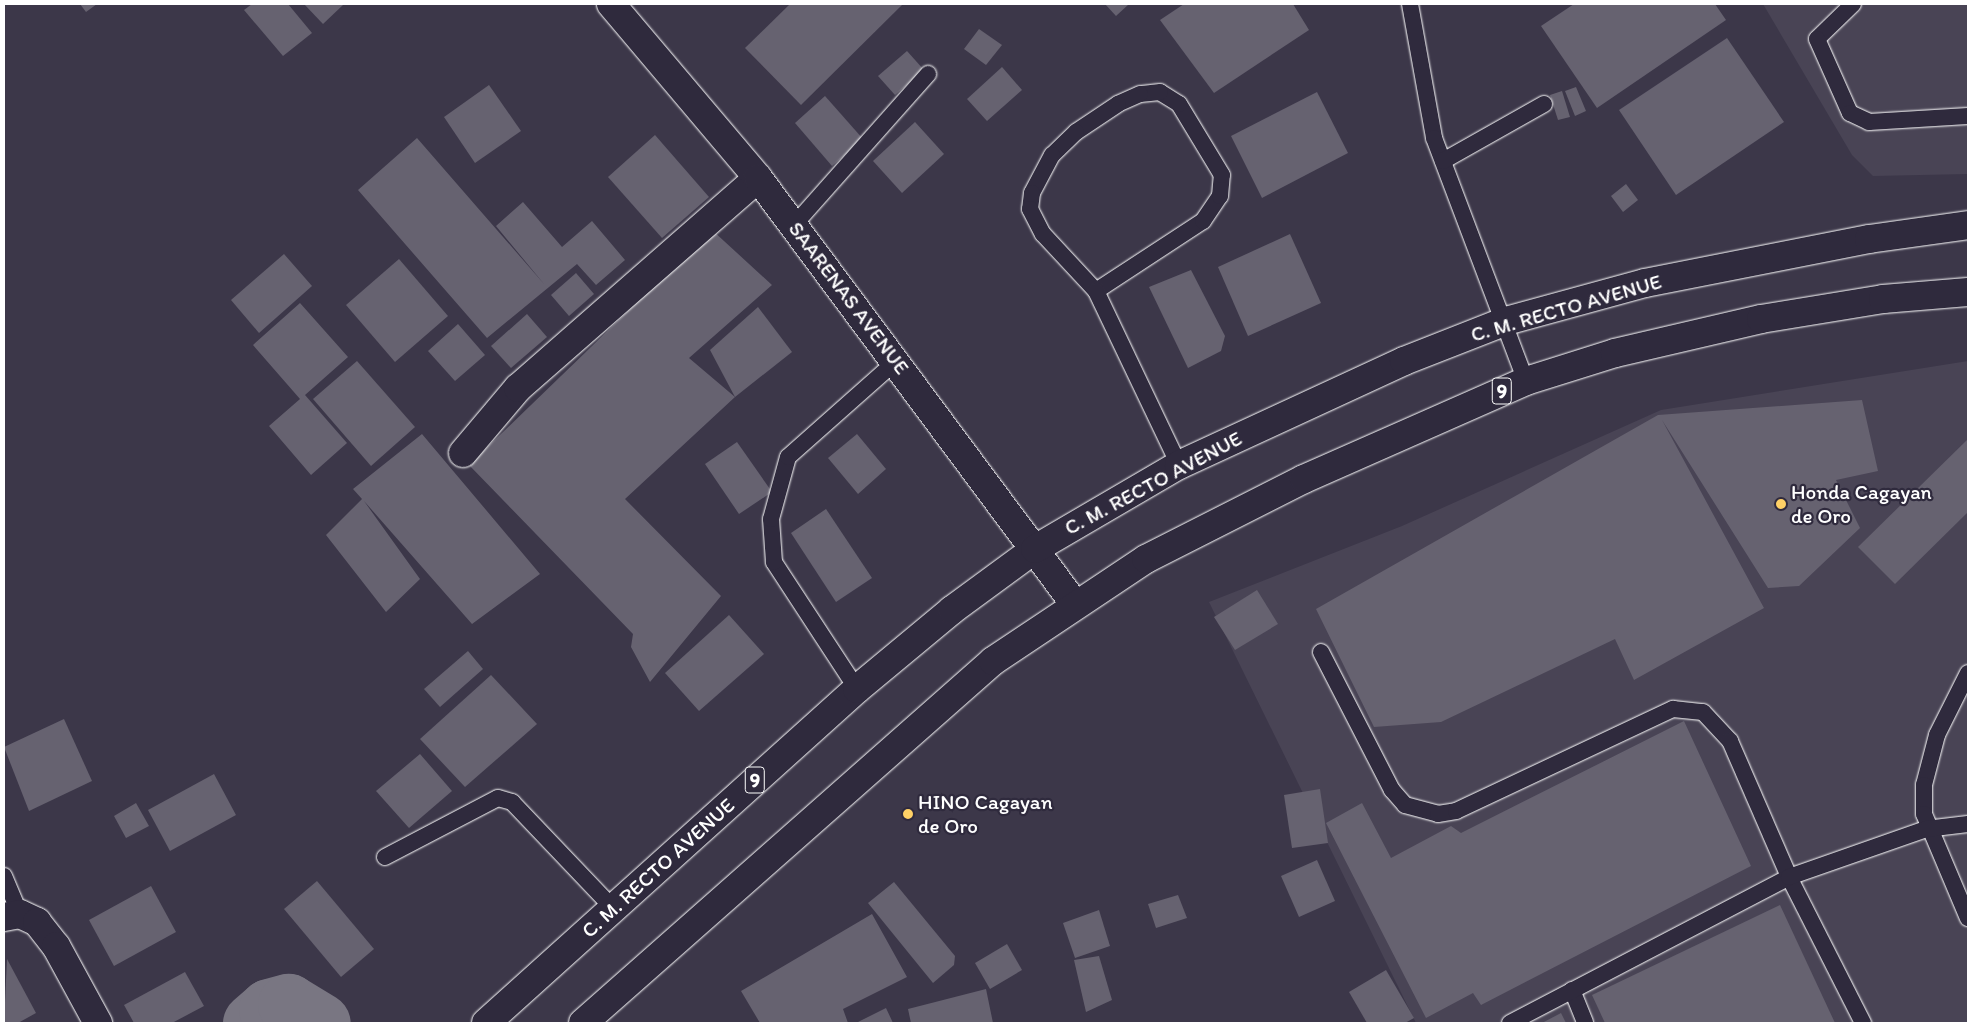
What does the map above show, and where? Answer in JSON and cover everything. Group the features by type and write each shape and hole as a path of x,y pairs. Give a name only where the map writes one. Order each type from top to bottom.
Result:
{"main road":[{"name":"SAARENAS AVENUE","path":"611,4 758,178 896,361 1074,603"},
{"path":"463,454 518,388 758,178"},
{"name":"C. M. RECTO AVENUE","path":"486,1023 857,689 1035,549 1179,465 1404,360 1506,321 1645,283 1869,239 1968,225"},
{"name":"9","path":"583,1023 993,660 1074,603 1146,559 1304,479 1526,381 1614,353 1761,318 1882,299 1968,292"},
{"path":"12,916 37,922 56,946 98,1023"}],"lane":[{"path":"1410,4 1428,110 1443,161 1506,321 1526,381"},
{"path":"1853,4 1817,39 1850,113 1869,122 1968,116"},
{"path":"794,225 928,74"},
{"path":"1096,291 1203,221 1220,196 1222,175 1179,104 1160,92 1140,94 1118,104 1076,132 1052,155 1032,193 1034,222 1096,291 1179,465"},
{"path":"1443,161 1544,104"},
{"path":"857,689 774,562 771,519 788,457 896,361"},
{"path":"1321,652 1392,790 1405,804 1438,814 1456,810 1673,709 1703,712 1730,741 1789,877 1863,1023"},
{"path":"1968,673 1937,736 1924,785 1926,829 1968,918"},
{"path":"385,857 498,798 512,802 612,908"},
{"path":"1510,1023 1789,877 1926,829 1968,824"},
{"path":"4,876 12,916"},
{"path":"1572,990 1585,1023"}],"shaded area":[{"path":"1763,4 1968,4 1968,174 1873,176 1852,155"},
{"path":"1968,361 1968,1023 1416,1023 1209,602 1402,526 1661,410"}],"building":[{"path":"80,4 97,4 86,12"},
{"path":"252,4 288,4 312,33 283,56 244,10"},
{"path":"304,4 342,4 343,5 323,24"},
{"path":"790,4 903,4 801,105 745,48"},
{"path":"1105,4 1129,4 1116,16"},
{"path":"1184,4 1293,4 1309,30 1214,93 1160,20"},
{"path":"1574,4 1715,4 1726,20 1597,108 1541,26"},
{"path":"979,29 1002,45 986,65 964,49"},
{"path":"1727,38 1784,122 1676,195 1619,110"},
{"path":"907,51 924,70 895,95 878,76"},
{"path":"1002,67 1022,90 987,121 967,99"},
{"path":"489,85 521,131 475,163 444,117"},
{"path":"1576,87 1586,111 1575,116 1565,91"},
{"path":"1562,91 1570,117 1558,120 1550,95"},
{"path":"1317,92 1348,153 1262,198 1231,136"},
{"path":"825,96 863,139 832,166 795,123"},
{"path":"915,122 944,154 902,193 873,161"},
{"path":"655,135 709,197 662,238 608,177"},
{"path":"417,138 544,284 496,226 523,202 562,247 592,221 625,260 596,285 577,264 487,338 358,190"},
{"path":"1626,184 1638,200 1623,212 1611,196"},
{"path":"712,230 772,285 689,358 735,397 625,499 721,596 650,682 631,647 633,634 469,465"},
{"path":"1290,234 1321,303 1248,336 1218,267"},
{"path":"284,254 312,286 259,333 231,300"},
{"path":"399,259 448,316 395,362 346,305"},
{"path":"1191,270 1225,336 1221,351 1188,368 1149,287"},
{"path":"576,273 594,294 569,316 551,295"},
{"path":"300,303 348,357 305,395 347,443 311,475 269,426 300,399 253,345"},
{"path":"758,307 792,352 735,397 710,350"},
{"path":"527,314 547,337 511,368 491,346"},
{"path":"458,324 485,355 455,381 428,351"},
{"path":"357,361 415,427 371,466 313,399"},
{"path":"1862,400 1878,471 1836,480 1860,528 1799,586 1768,588 1662,420 1764,608 1634,680 1615,639 1441,722 1374,727 1316,609 1658,415"},
{"path":"422,434 540,574 472,624 364,501 420,579 386,612 326,535 362,499 353,489"},
{"path":"857,434 886,469 858,494 828,458"},
{"path":"1968,439 1968,512 1895,584 1858,547"},
{"path":"737,442 772,492 739,514 705,464"},
{"path":"826,509 872,578 836,602 791,533"},
{"path":"1257,590 1278,624 1235,650 1214,617"},
{"path":"729,615 764,654 699,711 665,673"},
{"path":"468,651 483,669 440,707 424,689"},
{"path":"491,675 537,724 465,787 420,739"},
{"path":"64,719 92,781 29,811 4,747"},
{"path":"1684,721 1751,866 1481,1005 1473,993 1426,1018 1326,823 1362,803 1391,858 1451,826 1461,833"},
{"path":"420,754 452,791 409,828 376,791"},
{"path":"214,774 236,815 170,851 148,810"},
{"path":"1320,789 1328,843 1292,848 1284,795"},
{"path":"136,803 149,826 126,838 114,816"},
{"path":"1317,860 1335,901 1299,917 1281,876"},
{"path":"317,881 374,949 341,977 284,909"},
{"path":"894,882 955,956 954,965 933,983 868,903"},
{"path":"151,886 176,932 114,966 89,920"},
{"path":"1178,895 1187,918 1156,928 1148,904"},
{"path":"1780,905 1835,1023 1605,1023 1592,995"},
{"path":"1099,910 1110,946 1075,958 1063,923"},
{"path":"872,914 907,977 843,1009 848,1023 760,1023 741,991"},
{"path":"1007,944 1022,970 990,989 975,963"},
{"path":"1099,956 1112,1000 1086,1012 1074,960"},
{"path":"7,959 36,1013 18,1023 4,1023"},
{"path":"1386,970 1414,1018 1405,1023 1367,1023 1349,992"},
{"path":"185,972 204,1006 172,1023 134,1023 124,1005"},
{"path":"986,989 993,1023 911,1023 908,1009"},
{"path":"886,1008 893,1023 858,1022"},
{"path":"1561,1013 1566,1023 1542,1023"}],"waterway":[{"path":"253,1023 269,1009 288,1004 320,1023"}],"place":[{"name":"Honda Cagayan de Oro","path":"1781,504"},
{"name":"HINO Cagayan de Oro","path":"908,814"}]}
